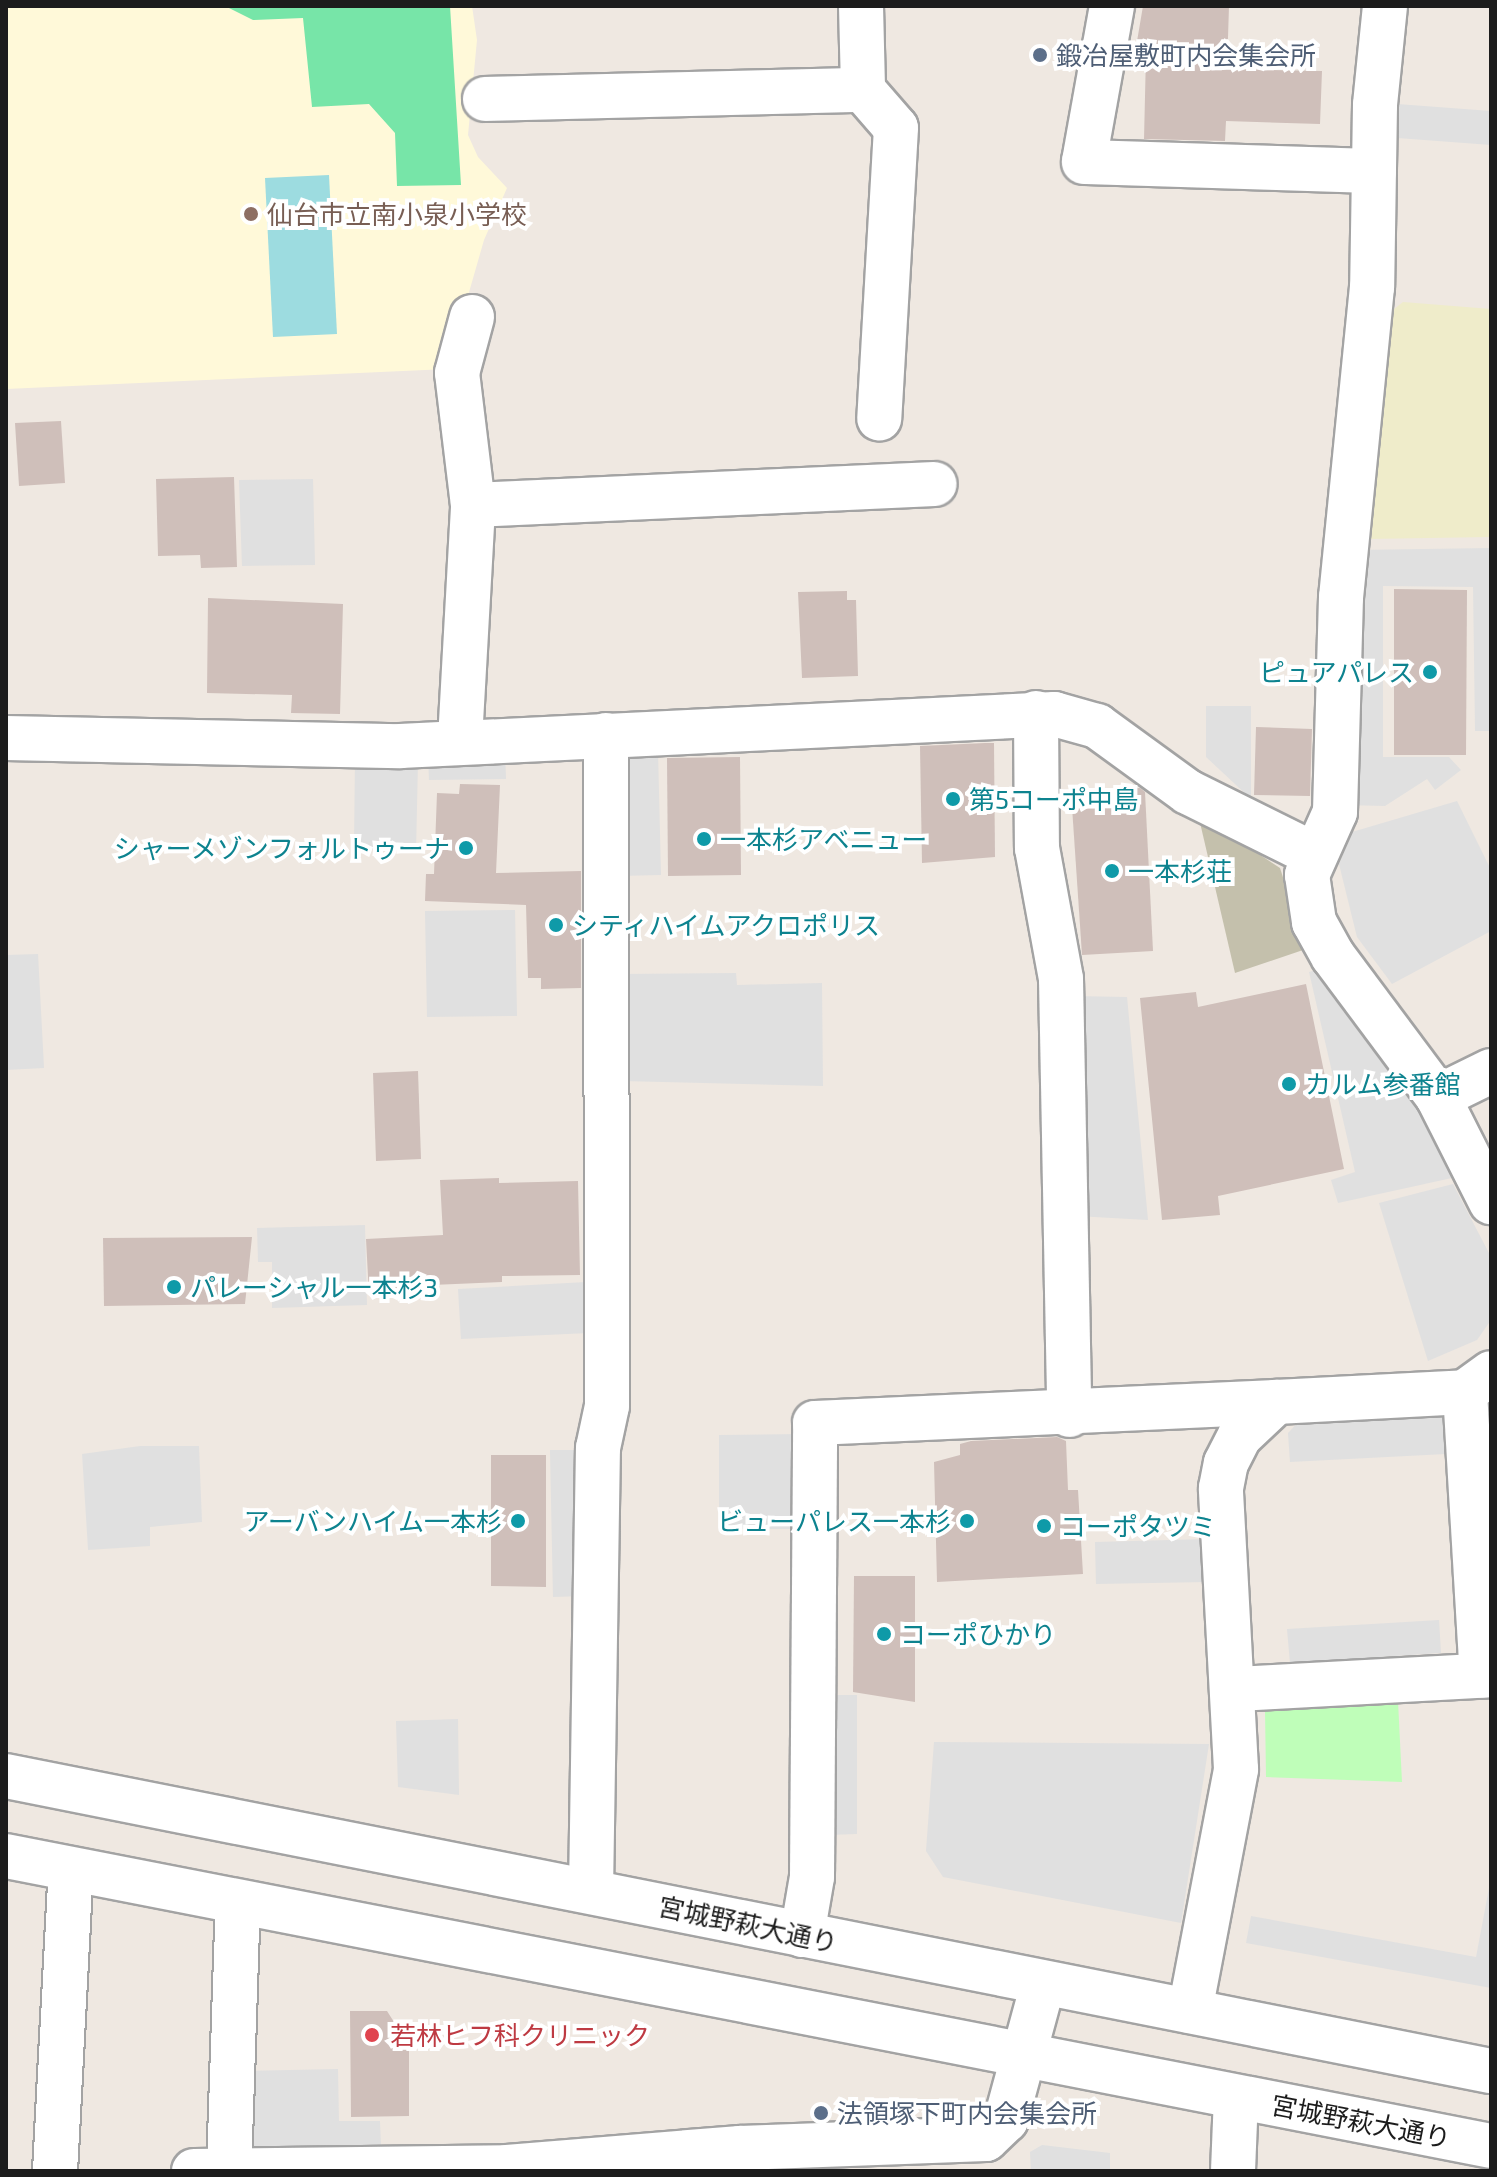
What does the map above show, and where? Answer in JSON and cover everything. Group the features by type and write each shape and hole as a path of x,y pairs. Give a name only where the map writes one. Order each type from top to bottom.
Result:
{"street":[{"path":"861,6 863,90 896,128 879,419"},
{"path":"1112,6 1084,162 1374,171"},
{"path":"1385,6 1374,171 1372,287 1341,597 1335,812 1313,854 1307,875 1314,922 1438,1097 1491,1202"},
{"path":"485,99 863,90"},
{"path":"460,740 473,505 457,373 472,317"},
{"path":"473,505 935,484"},
{"path":"6,738 400,746 460,740 1036,713 1097,726 1188,792 1313,854"},
{"path":"1036,713 1037,848 1061,979 1069,1415"},
{"path":"591,1891 598,1448 607,1406 606,735"},
{"path":"1438,1097 1491,1071"},
{"path":"802,1935 812,1877 815,1423 1069,1415 1276,1402 1478,1383 1487,1675 1236,1689"},
{"path":"1190,2011 1233,1796 1236,1689 1221,1488 1240,1436 1276,1402"},
{"name":"宮城野萩大通り","path":"6,1776 1491,2071"},
{"name":"宮城野萩大通り","path":"6,1856 1491,2146"},
{"path":"55,2171 71,1870"},
{"path":"238,1902 212,2170 507,2169 911,2156 986,2139 1006,2120 1028,2056 1043,1984"},
{"path":"1233,2171 1236,2097"}],"shaded area":[{"name":"仙台市立南小泉小学校","path":"6,6 472,6 477,40 468,135 478,157 507,188 484,240 447,369 6,389"},
{"path":"1384,103 1491,111 1491,145 1384,137"},
{"path":"1403,302 1491,309 1491,537 1367,539 1384,317"},
{"path":"313,479 315,565 242,566 239,480"},
{"path":"1491,548 1491,731 1475,731 1473,587 1383,586 1383,757 1449,757 1461,770 1435,790 1427,779 1385,806 1345,805 1354,550"},
{"path":"1206,706 1251,706 1251,799 1206,757"},
{"path":"505,750 506,779 429,780 428,752"},
{"path":"634,752 658,752 661,875 619,876 616,773"},
{"path":"355,759 418,761 416,851 354,849"},
{"path":"1457,801 1491,870 1491,931 1392,984 1357,937 1339,864 1352,832"},
{"path":"1198,814 1280,868 1306,949 1235,973"},
{"path":"515,910 517,1016 427,1017 425,911"},
{"path":"38,954 44,1068 6,1070 6,955"},
{"path":"1325,967 1415,1084 1452,1178 1338,1203 1331,1180 1355,1172 1309,972"},
{"path":"736,973 737,985 822,983 823,1086 622,1081 620,974"},
{"path":"1074,996 1127,997 1148,1220 1076,1216"},
{"path":"1453,1184 1491,1257 1491,1320 1477,1340 1428,1361 1379,1203"},
{"path":"365,1225 367,1305 272,1308 272,1262 258,1262 257,1228"},
{"path":"586,1282 589,1333 461,1339 458,1289"},
{"path":"1444,1411 1446,1454 1290,1462 1288,1433 1302,1418"},
{"path":"802,1434 802,1529 719,1529 719,1435"},
{"path":"140,1446 199,1446 202,1522 150,1527 150,1546 88,1550 82,1454"},
{"path":"550,1450 581,1450 584,1596 553,1597"},
{"path":"1207,1539 1208,1582 1096,1584 1095,1542"},
{"path":"1439,1620 1441,1653 1290,1663 1287,1629"},
{"path":"828,1695 857,1695 857,1834 829,1835"},
{"path":"458,1719 459,1795 398,1787 396,1721"},
{"path":"934,1742 1209,1744 1181,1923 943,1877 926,1851"},
{"path":"1491,1877 1491,1988 1246,1943 1251,1916 1476,1957"},
{"path":"338,2069 339,2121 380,2121 381,2146 247,2149 246,2071"},
{"path":"1042,2145 1110,2153 1110,2171 1031,2171 1030,2152"}],"green space":[{"path":"225,6 450,6 461,185 397,186 395,133 369,104 312,107 303,18 253,20"},
{"path":"1398,1701 1402,1782 1266,1777 1265,1710"}],"water":[{"path":"329,175 337,334 273,337 265,178"}],"building":[{"path":"1143,6 1229,6 1227,69 1322,71 1320,124 1226,121 1225,141 1144,139 1146,54 1135,53"},
{"path":"61,421 65,483 19,486 15,423"},
{"path":"234,477 237,567 201,568 200,555 158,556 156,479"},
{"name":"ピュアパレス","path":"1394,589 1467,590 1466,755 1394,755"},
{"path":"847,591 847,600 856,600 858,676 802,678 798,592"},
{"path":"208,598 343,604 340,714 291,713 292,695 207,693"},
{"path":"1256,727 1312,729 1310,796 1254,795"},
{"name":"第5コーポ中島","path":"994,743 995,857 922,863 920,746"},
{"name":"一本杉アベニュー","path":"740,757 741,875 668,876 667,758"},
{"path":"460,784 500,785 496,873 581,871 581,988 541,989 541,978 528,978 526,905 425,901 426,874 434,874 437,793 459,794"},
{"name":"一本杉荘","path":"1140,788 1145,792 1153,951 1082,955 1071,792"},
{"path":"1306,984 1344,1169 1218,1196 1220,1215 1162,1220 1140,998 1196,992 1198,1007"},
{"path":"418,1071 421,1159 376,1161 373,1073"},
{"path":"499,1178 499,1183 578,1181 580,1275 502,1276 502,1282 432,1285 432,1292 369,1295 366,1239 443,1235 440,1180"},
{"name":"パレーシャル一本杉3","path":"252,1237 245,1304 104,1306 103,1238"},
{"path":"1057,1437 1066,1441 1068,1490 1078,1490 1083,1574 937,1582 934,1462 960,1455 960,1444 971,1441"},
{"name":"アーバンハイム一本杉","path":"491,1455 546,1455 546,1587 491,1586"},
{"name":"コーポひかり","path":"854,1576 915,1576 915,1702 853,1692"},
{"name":"若林ヒフ科クリニック","path":"350,2011 387,2011 394,2022 409,2022 409,2116 351,2117"}],"place":[{"name":"鍛冶屋敷町内会集会所","path":"1040,55"},
{"name":"仙台市立南小泉小学校","path":"251,214"},
{"name":"ピュアパレス","path":"1430,672"},
{"name":"第5コーポ中島","path":"953,799"},
{"name":"一本杉アベニュー","path":"704,839"},
{"name":"シャーメゾンフォルトゥーナ","path":"466,848"},
{"name":"一本杉荘","path":"1112,871"},
{"name":"シティハイムアクロポリス","path":"556,925"},
{"name":"カルム参番館","path":"1289,1084"},
{"name":"パレーシャル一本杉3","path":"174,1287"},
{"name":"アーバンハイム一本杉","path":"518,1521"},
{"name":"ビューパレス一本杉","path":"967,1521"},
{"name":"コーポタツミ","path":"1044,1526"},
{"name":"コーポひかり","path":"884,1634"},
{"name":"若林ヒフ科クリニック","path":"372,2035"},
{"name":"法領塚下町内会集会所","path":"821,2113"}]}
